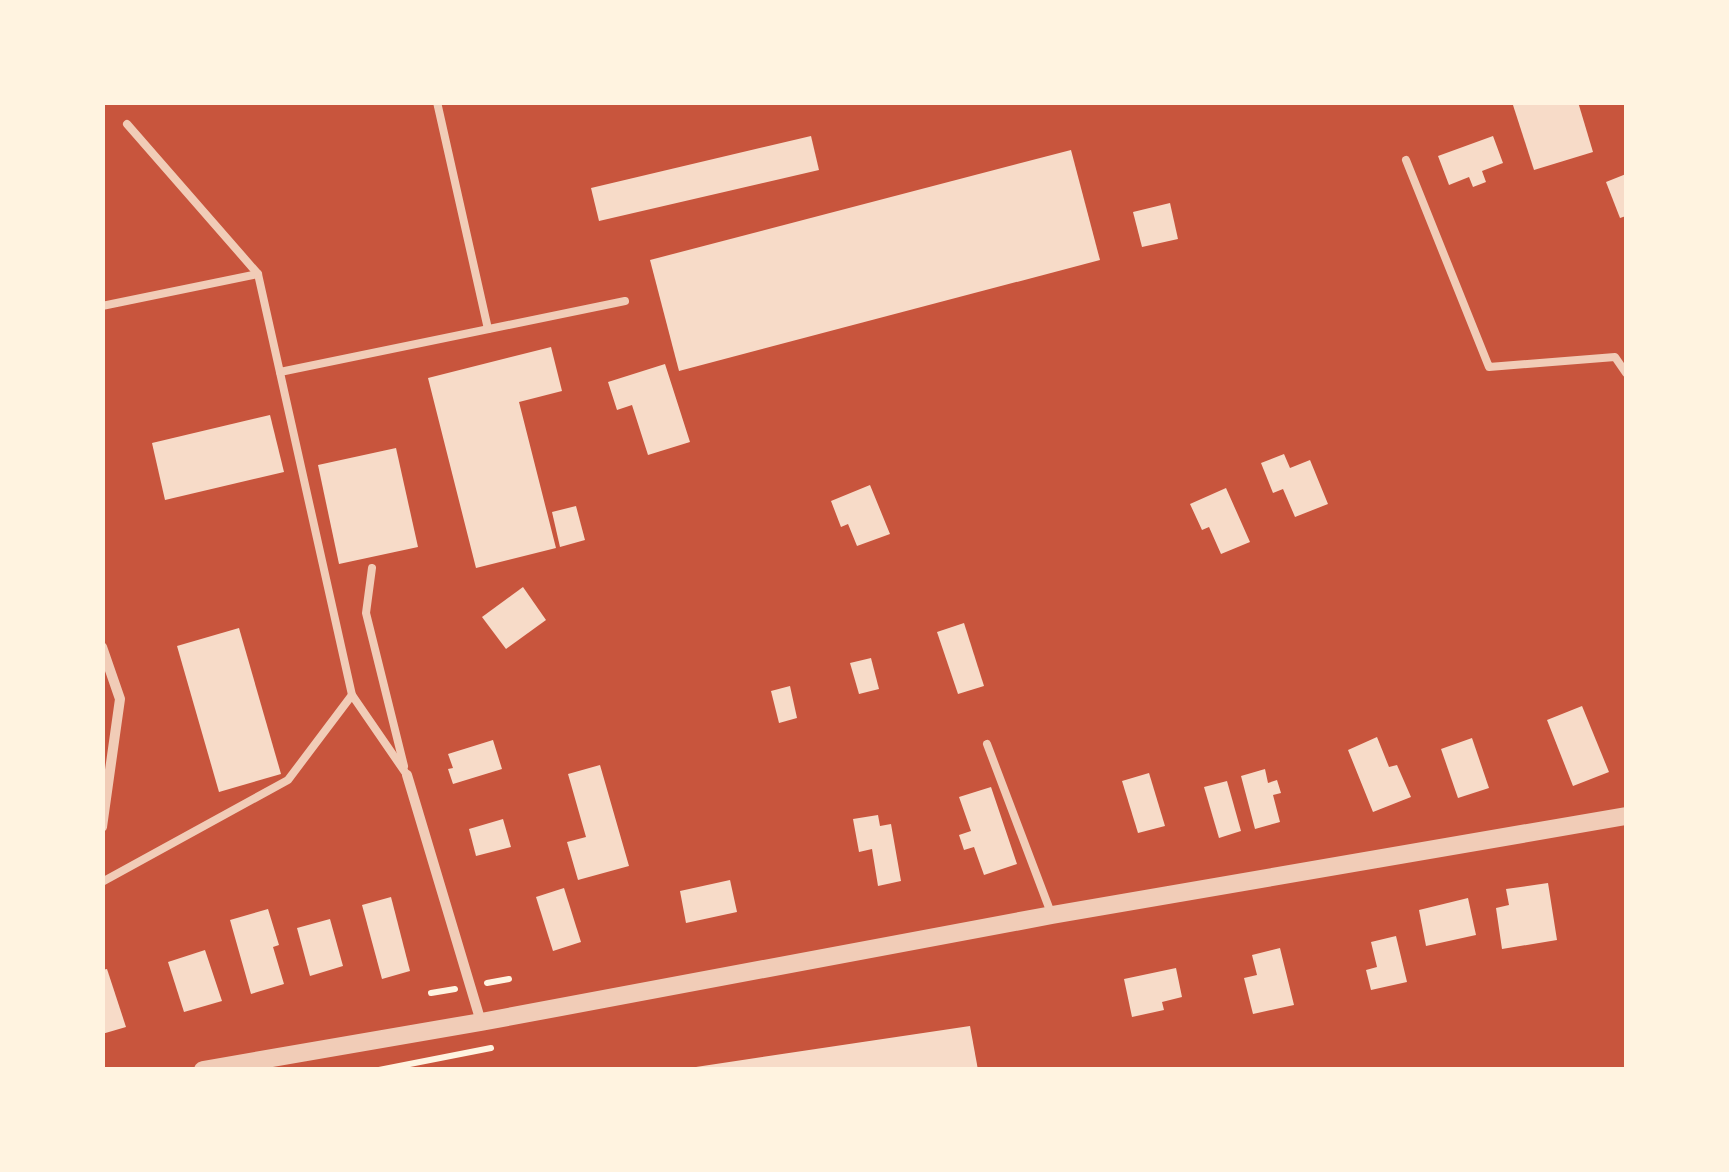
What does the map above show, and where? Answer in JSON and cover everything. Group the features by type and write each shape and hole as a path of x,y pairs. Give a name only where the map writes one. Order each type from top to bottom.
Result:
{"street":[{"path":"102,647 120,699 102,827"},
{"path":"406,775 481,1022"},
{"path":"204,1070 1052,915 1626,816"}],"lane":[{"path":"437,102 488,329"},
{"path":"128,124 258,274 352,696 406,775"},
{"path":"1406,160 1489,367 1615,357 1626,373"},
{"path":"102,306 258,274"},
{"path":"280,372 625,300"},
{"path":"372,568 366,613 406,775"},
{"path":"102,882 288,780 352,696"},
{"path":"988,744 1052,915"}],"path":[{"path":"379,1070 496,1047"}],"building":[{"path":"1512,102 1578,102 1593,152 1534,170"},
{"path":"811,136 819,170 599,221 591,188"},
{"path":"1493,136 1503,163 1482,171 1486,182 1473,187 1469,177 1449,185 1438,156"},
{"path":"1071,150 1100,260 679,371 650,260"},
{"path":"1626,174 1626,216 1620,218 1606,182"},
{"path":"1170,203 1178,239 1142,247 1133,212"},
{"path":"551,347 562,391 519,402 556,548 476,568 428,378"},
{"path":"665,364 690,442 648,455 632,405 617,410 608,382"},
{"path":"270,415 284,472 165,500 152,443"},
{"path":"396,448 418,547 339,564 318,465"},
{"path":"1284,454 1290,468 1310,460 1328,504 1295,517 1283,489 1273,493 1261,463"},
{"path":"870,485 890,534 857,546 848,524 841,527 831,501"},
{"path":"1226,488 1250,542 1221,554 1209,527 1202,530 1190,504"},
{"path":"576,506 585,540 560,547 552,512"},
{"path":"523,587 546,620 506,649 482,617"},
{"path":"964,623 984,686 958,694 937,632"},
{"path":"239,628 281,774 219,792 177,646"},
{"path":"871,658 879,689 859,694 850,663"},
{"path":"790,686 797,718 779,723 771,691"},
{"path":"1582,706 1609,772 1573,786 1547,720"},
{"path":"1377,737 1389,767 1397,765 1411,797 1373,812 1348,750"},
{"path":"1472,738 1489,788 1458,798 1441,749"},
{"path":"493,740 502,769 453,784 448,754"},
{"path":"600,765 629,866 578,880 567,842 586,837 568,774"},
{"path":"1265,769 1268,783 1277,780 1281,793 1273,795 1280,822 1255,829 1241,776"},
{"path":"1149,773 1165,826 1138,833 1122,781"},
{"path":"1227,781 1241,831 1219,838 1204,787"},
{"path":"991,787 1017,864 984,875 974,847 964,850 959,835 971,831 959,797"},
{"path":"878,815 880,826 891,824 901,881 878,886 872,849 859,852 853,819"},
{"path":"503,819 511,847 476,856 469,829"},
{"path":"730,880 737,912 686,923 680,891"},
{"path":"1548,883 1557,940 1502,949 1496,908 1509,905 1506,889"},
{"path":"564,888 581,942 553,951 536,897"},
{"path":"391,897 410,971 382,979 362,905"},
{"path":"1468,898 1476,935 1426,946 1419,910"},
{"path":"268,909 279,945 273,947 284,984 251,994 230,920"},
{"path":"330,919 343,966 310,976 297,928"},
{"path":"1396,936 1407,982 1371,990 1366,970 1377,967 1371,942"},
{"path":"1280,948 1294,1005 1253,1014 1244,978 1257,975 1252,955"},
{"path":"205,950 222,1001 184,1012 168,962"},
{"path":"1176,968 1182,997 1162,1002 1164,1010 1132,1017 1124,979"},
{"path":"107,969 126,1027 102,1034 102,970"},
{"path":"970,1026 978,1070 696,1070 696,1067"}]}
